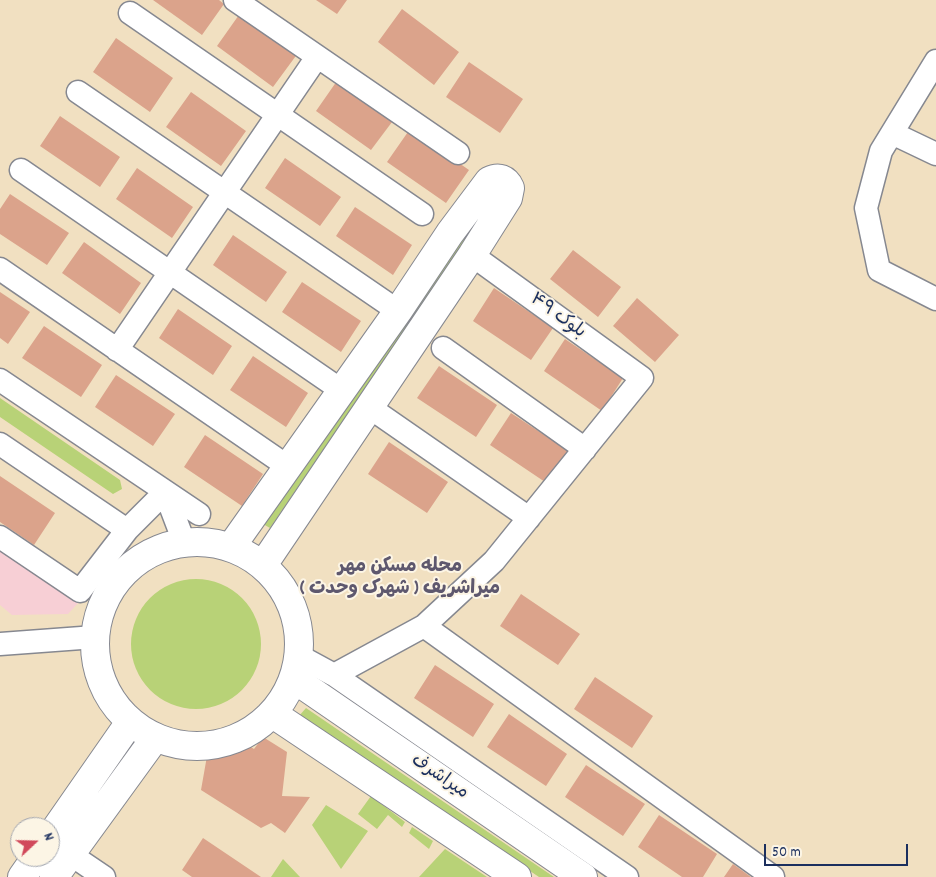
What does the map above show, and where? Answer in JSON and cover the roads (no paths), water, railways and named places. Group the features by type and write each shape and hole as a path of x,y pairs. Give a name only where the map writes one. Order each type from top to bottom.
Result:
{"street":[{"path":"235,0 458,153"},
{"path":"130,13 422,214"},
{"path":"117,350 317,57"},
{"path":"936,61 881,150 866,208 879,270 936,299"},
{"path":"78,92 398,311"},
{"path":"892,133 936,154"},
{"path":"20,170 341,390"},
{"path":"231,547 398,311 450,233 489,181 499,178 504,180 510,188 508,198 472,256 263,565"},
{"name":"بلوک ۴۹","path":"472,256 642,378 585,449"},
{"path":"0,269 288,466"},
{"path":"334,675 424,626 494,561 585,449 443,348"},
{"path":"0,380 199,514"},
{"path":"369,407 529,518"},
{"path":"0,444 127,530"},
{"path":"0,537 80,591 127,530 165,492"},
{"path":"165,492 184,542"},
{"path":"184,542 208,542 231,547 248,554 263,565 280,583 292,606 299,630 297,668 285,698 274,714 248,734 218,745 186,747 155,738 130,722 110,698 98,669 95,638 101,610 114,584 133,564 157,549 184,542"},
{"path":"424,626 773,877"},
{"path":"0,644 95,638"},
{"path":"297,668 334,675 627,877"},
{"name":"میراشرف","path":"297,668 583,877"},
{"path":"274,714 517,877"},
{"path":"60,845 130,722"},
{"path":"60,845 155,738"},
{"path":"60,845 104,877"}],"district":[{"name":"محله مسکن مهر میراشریف ( شهرک وحدت )","path":"400,579"}]}
